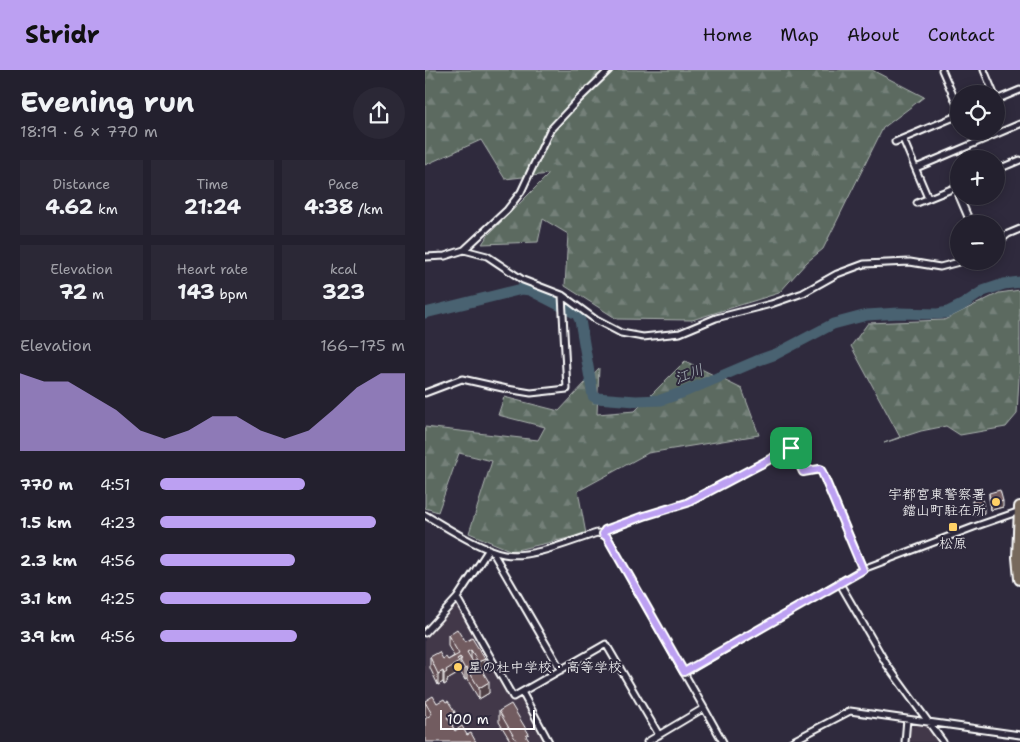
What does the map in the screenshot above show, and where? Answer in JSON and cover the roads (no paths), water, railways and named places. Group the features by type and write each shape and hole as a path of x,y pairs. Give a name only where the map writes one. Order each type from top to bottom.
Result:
{"highway":[{"path":"1020,507 1018,557 1020,579"}],"street":[{"path":"425,257 445,256 465,250 507,210 521,192 550,130 609,70"},
{"path":"942,70 950,88"},
{"path":"984,70 990,85"},
{"path":"1005,96 1020,90"},
{"path":"895,142 950,119"},
{"path":"915,168 1020,124"},
{"path":"903,139 928,198"},
{"path":"1005,166 1020,160"},
{"path":"917,203 950,189"},
{"path":"1005,236 1020,229"},
{"path":"465,250 487,256 523,280 562,295 596,320 621,333 643,337 680,333 716,318 779,301 803,293 837,274 864,264 909,262 940,268 950,265"},
{"path":"425,393 462,379 531,393 567,390 562,295"},
{"path":"603,534 605,530 687,503 791,448 803,472 820,469 822,472 863,570"},
{"path":"684,672 863,570 1020,511"},
{"path":"425,515 490,550 505,554 538,552 597,533 607,537 723,742"},
{"path":"425,633 457,598 490,550"},
{"path":"490,550 561,670"},
{"path":"839,582 887,665 943,742"},
{"path":"457,598 513,697 606,644 659,735"},
{"path":"522,692 549,742"},
{"path":"647,742 704,708"},
{"path":"791,742 850,710 1020,735"},
{"path":"905,742 907,719"}],"waterway":[{"name":"江川","path":"425,313 522,289 530,290 577,314 580,320 593,396 596,398 636,401 661,400 776,354 833,324 867,315 899,313 938,314 948,312 983,291 1004,284 1020,282"}],"place":[{"name":"宇都宮東警察署 鐺山町駐在所","path":"996,502"},
{"name":"松原","path":"953,527"},
{"name":"星の杜中学校・高等学校","path":"458,667"}]}
